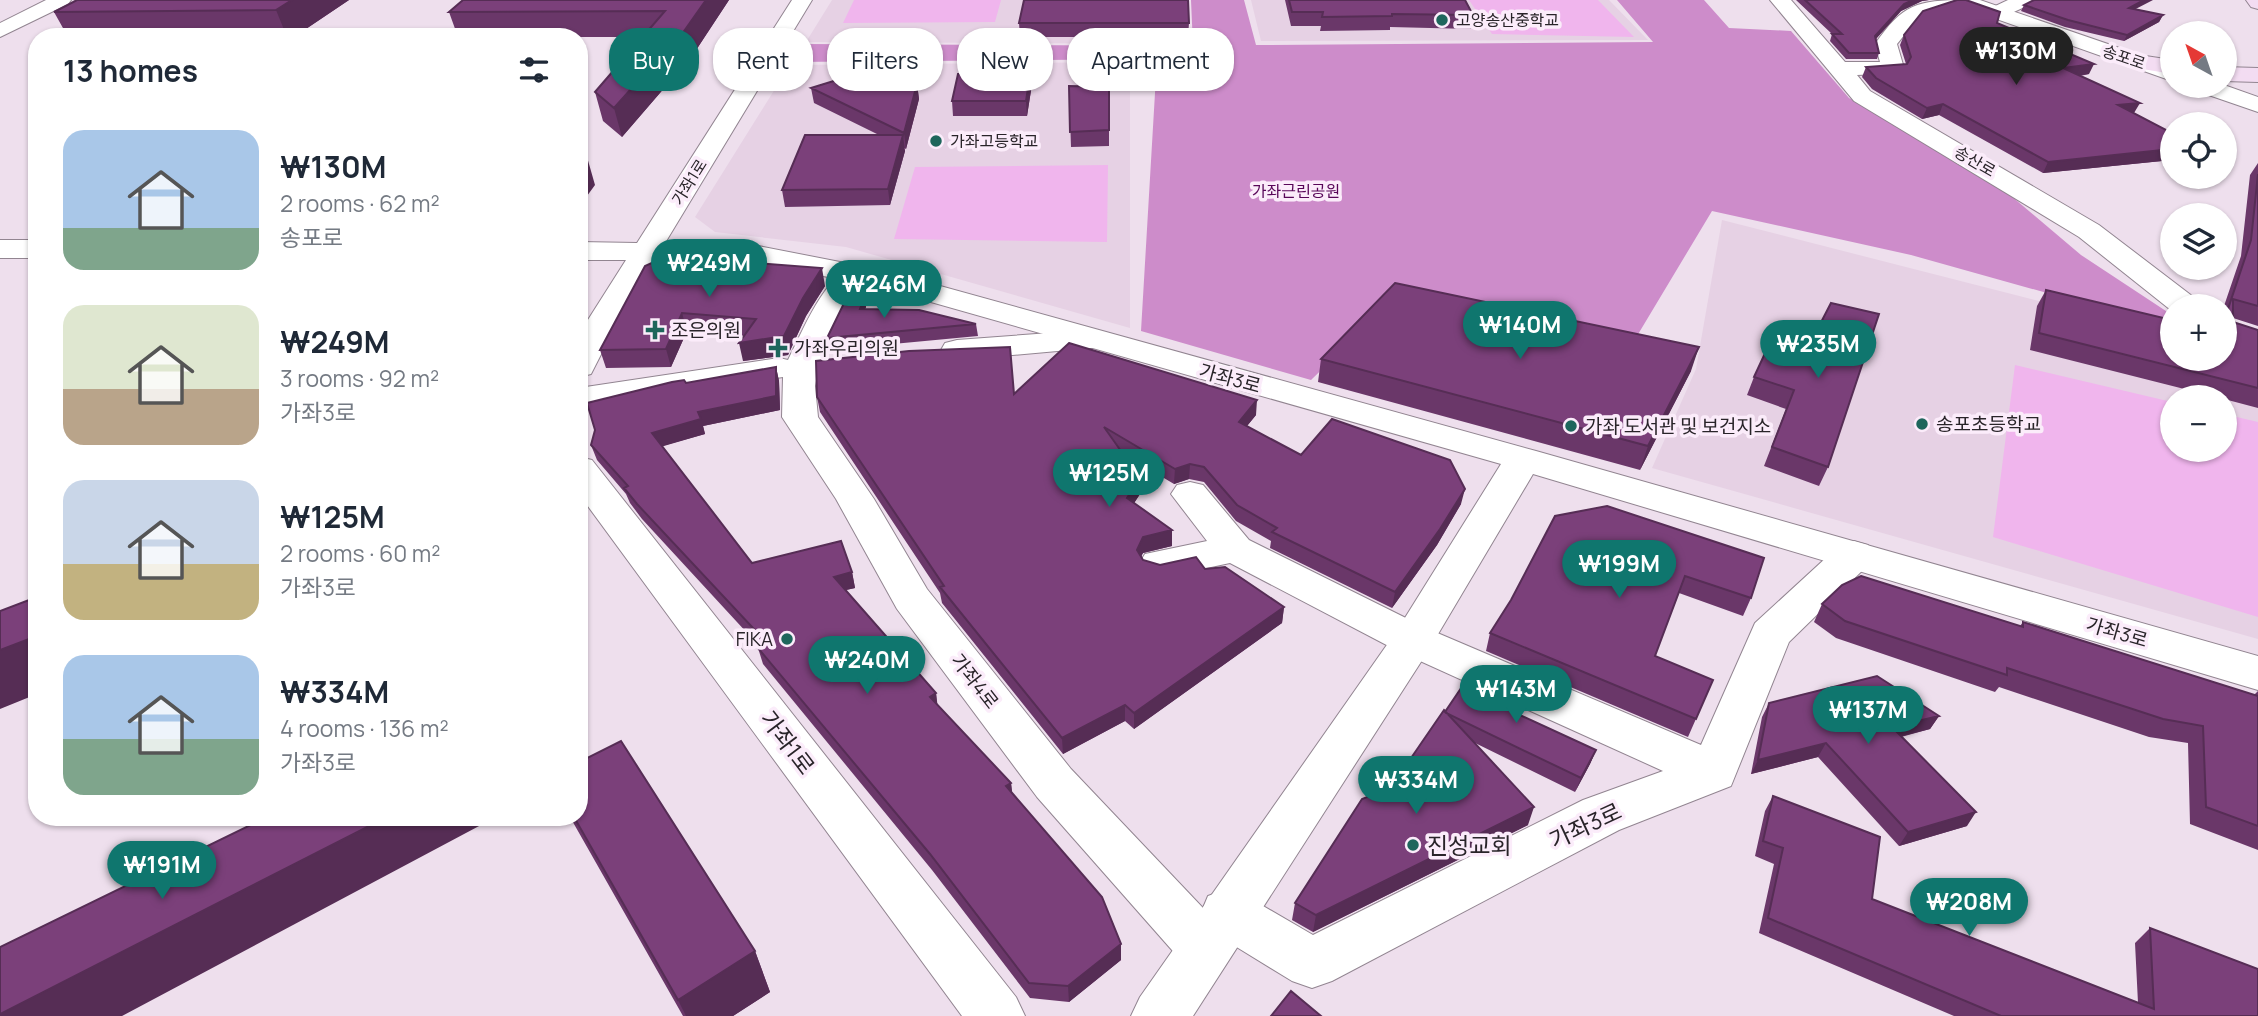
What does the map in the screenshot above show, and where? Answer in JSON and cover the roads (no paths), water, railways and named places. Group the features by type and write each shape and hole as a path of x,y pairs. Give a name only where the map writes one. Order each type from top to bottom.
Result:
{"main road":[{"path":"2139,62 2160,65"},
{"path":"2237,74 2258,75"}],"street":[{"path":"0,31 61,0"},
{"name":"가좌1로","path":"588,349 645,251 802,0"},
{"name":"송산로","path":"1780,0 1862,96 2090,231 2170,294"},
{"path":"1892,68 1886,44 1911,14 1924,4 1955,0"},
{"name":"송포로","path":"1961,0 2160,70"},
{"path":"1996,13 2024,0"},
{"path":"1840,69 1892,68 1919,73"},
{"path":"2237,97 2258,105"},
{"path":"0,249 28,249"},
{"name":"가좌3로","path":"588,250 748,253 858,274 1522,459 2258,673"},
{"name":"가좌4로","path":"858,274 835,298 823,363 798,386 800,418 855,499 912,599 1054,783 1216,931"},
{"name":"가좌3로","path":"924,352 1091,340"},
{"path":"588,397 823,363"},
{"path":"1160,1016 1413,640 1522,459"},
{"name":"가좌1로","path":"588,480 996,1016"},
{"path":"1190,494 1235,549 1413,640 1714,772 1770,634 1854,555"},
{"path":"1159,564 1235,549"},
{"name":"가좌3로","path":"1216,931 1312,963 1601,815 1714,772"}],"place":[{"name":"고양송산중학교","path":"1442,20"},
{"name":"가좌고등학교","path":"936,141"},
{"name":"조은의원","path":"655,330"},
{"name":"가좌우리의원","path":"778,348"},
{"name":"송포초등학교","path":"1922,424"},
{"name":"가좌 도서관 및 보건지소","path":"1571,426"},
{"name":"FIKA","path":"787,639"},
{"name":"진성교회","path":"1413,845"}],"park label":[{"name":"가좌근린공원","path":"1296,191"}]}
